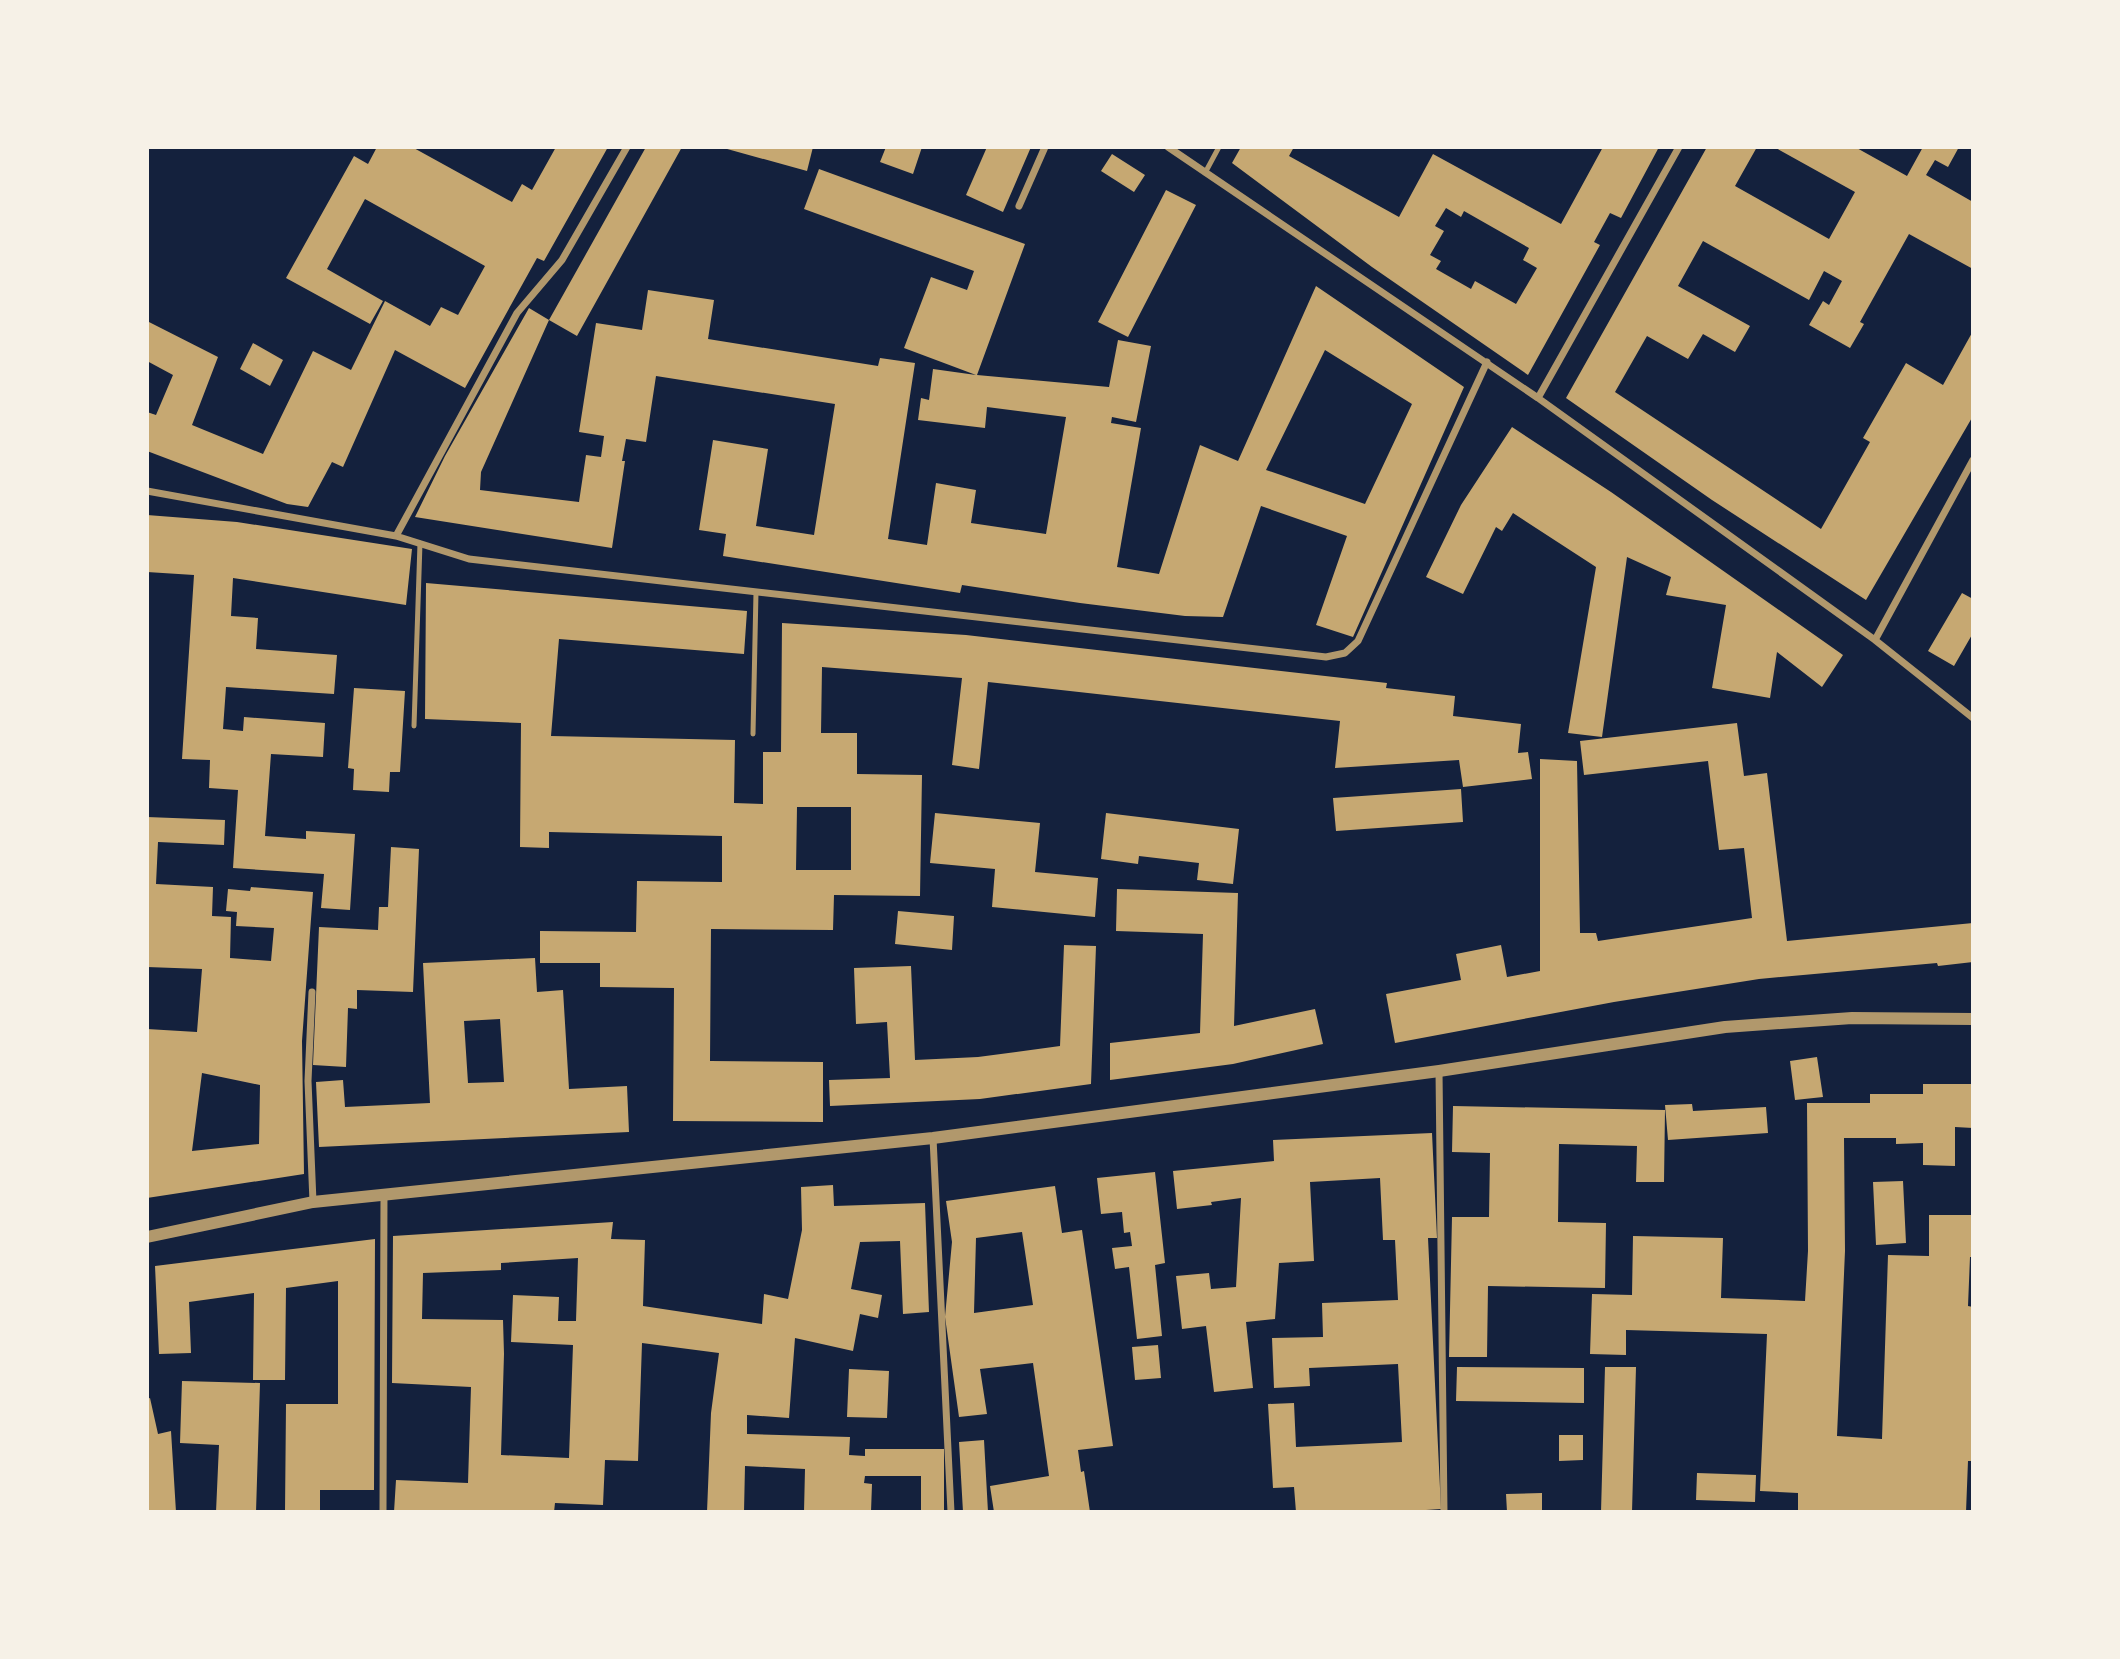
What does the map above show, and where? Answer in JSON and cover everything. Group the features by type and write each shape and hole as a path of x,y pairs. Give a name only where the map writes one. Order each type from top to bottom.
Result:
{"street":[{"path":"396,536 517,313 562,260 627,147"},
{"path":"1019,206 1045,147"},
{"path":"1168,147 1538,398 1875,640 1973,718"},
{"path":"1538,398 1679,147"},
{"path":"147,491 396,536 469,559 1326,657 1345,653 1358,641 1487,362"},
{"path":"1875,640 1973,460"},
{"path":"312,992 308,1081 313,1202"},
{"path":"147,1237 313,1202 933,1138 1439,1071 1724,1027 1852,1018 1973,1019"},
{"path":"1439,1071 1444,1512"},
{"path":"933,1138 951,1512"},
{"path":"383,1512 384,1193"}],"lane":[{"path":"1205,173 1219,147"},
{"path":"414,726 420,543"},
{"path":"753,734 757,592"}],"building":[{"path":"377,147 412,147 512,202 522,184 532,190 556,147 608,147 544,261 537,258 465,388 395,350 343,467 332,462 308,507 287,504 147,451 147,412 156,415 173,375 147,361 147,321 218,357 192,425 263,454 313,351 351,370 385,301 430,326 441,307 458,315 485,266 365,199 327,269 383,301 370,324 286,278 354,156 368,164"},
{"path":"646,147 682,147 577,336 549,320"},
{"path":"720,147 813,147 807,171"},
{"path":"886,147 922,147 913,174 880,162"},
{"path":"987,147 1031,147 1003,212 966,195"},
{"path":"1241,147 1294,147 1289,156 1399,217 1433,154 1561,224 1603,147 1659,147 1621,218 1610,213 1594,242 1600,245 1528,375 1372,267 1232,163","holes":["1446,208 1461,217 1464,211 1529,248 1523,260 1537,268 1516,304 1475,281 1471,289 1436,269 1441,261 1430,255 1444,231 1435,226"]},
{"path":"1707,147 1757,147 1735,186 1829,239 1855,192 1774,147 1855,147 1907,176 1923,147 1959,147 1948,167 1935,160 1926,175 1973,202 1973,269 1909,234 1860,322 1864,324 1850,348 1809,325 1823,301 1829,305 1842,281 1824,271 1809,300 1703,241 1678,286 1750,326 1735,352 1703,334 1688,359 1647,336 1615,392 1821,529 1870,442 1863,438 1906,363 1943,385 1973,331 1973,416 1866,600 1712,500 1566,398"},
{"path":"1112,154 1145,175 1134,192 1101,171"},
{"path":"819,169 1025,244 977,375 1109,387 1118,340 1151,346 1136,422 1112,417 1111,423 1141,428 1117,567 1159,574 1200,445 1238,461 1316,286 1464,387 1353,637 1316,625 1347,536 1261,506 1223,617 1185,616 962,585 960,593 723,556 726,534 699,530 713,440 768,449 756,526 814,535 835,404 656,376 646,442 626,439 612,548 415,517 445,456 529,308 549,320 481,472 480,490 579,502 586,455 601,457 604,436 579,432 596,323 642,330 648,290 714,300 708,339 878,366 880,358 915,363 888,539 927,545 936,483 976,490 971,523 1046,534 1066,417 987,407 985,428 918,420 921,398 929,400 933,369 976,375 904,348 931,277 967,290 974,271 804,209","holes":["1325,350 1412,404 1365,504 1266,470"]},
{"path":"1166,190 1196,205 1128,337 1098,322"},
{"path":"253,343 283,360 270,386 240,369"},
{"path":"1512,427 1611,492 1843,655 1822,687 1777,652 1770,698 1712,688 1726,605 1666,595 1671,577 1627,557 1602,737 1568,733 1596,567 1513,513 1502,531 1496,527 1463,594 1426,577 1461,505"},
{"path":"147,515 237,522 412,549 406,605 233,578 231,616 258,618 256,649 337,655 334,694 226,687 223,729 243,731 244,717 325,723 323,757 271,754 265,836 306,839 306,831 355,834 350,910 321,908 324,874 233,868 238,790 209,788 210,760 182,759 194,575 147,572"},
{"path":"426,583 747,611 744,654 559,639 551,736 735,740 734,803 763,804 763,752 781,752 782,623 966,635 1387,683 1386,688 1455,696 1453,716 1521,724 1518,753 1528,752 1532,779 1463,787 1459,760 1335,768 1340,721 988,682 979,769 952,765 962,678 822,667 821,733 857,733 857,774 922,775 920,896 834,895 833,930 711,929 710,1061 823,1062 823,1122 673,1121 674,988 600,987 600,963 540,963 540,931 636,932 637,881 722,882 722,836 549,832 549,848 520,847 521,723 425,719","holes":["797,807 851,807 851,870 796,870"]},
{"path":"1962,593 1973,599 1973,633 1954,666 1928,651"},
{"path":"354,688 405,691 400,772 390,772 389,792 353,790 354,769 348,768"},
{"path":"1737,723 1744,776 1767,773 1787,941 1973,923 1973,962 1759,979 1614,1002 1395,1043 1386,994 1461,980 1456,954 1501,945 1507,977 1540,971 1540,759 1577,761 1580,933 1596,933 1598,941 1752,918 1744,848 1719,850 1708,761 1584,775 1580,741"},
{"path":"1461,789 1463,822 1336,831 1333,798"},
{"path":"935,813 1040,823 1035,872 1098,878 1095,917 992,907 995,869 930,863"},
{"path":"1106,813 1239,829 1233,884 1197,880 1199,863 1139,856 1138,864 1101,859"},
{"path":"147,817 225,820 224,845 158,842 156,884 213,887 212,916 231,917 230,958 271,961 274,928 236,926 237,912 226,911 228,889 250,891 251,887 313,892 302,1041 304,1174 147,1198 147,1029 197,1032 202,969 147,967","holes":["202,1073 260,1085 259,1144 192,1151"]},
{"path":"391,847 419,849 413,992 357,990 357,1009 348,1008 346,1067 313,1065 319,927 378,930 379,907 388,907"},
{"path":"1117,889 1238,893 1234,1026 1315,1009 1323,1044 1233,1064 1110,1080 1110,1043 1200,1033 1203,934 1116,931"},
{"path":"898,911 954,916 952,950 895,944"},
{"path":"1064,945 1096,946 1091,1084 980,1099 830,1106 829,1080 890,1078 887,1022 856,1024 854,968 911,966 915,1060 978,1057 1060,1046"},
{"path":"535,958 537,992 563,990 569,1089 627,1086 629,1132 319,1147 316,1082 343,1080 345,1107 430,1103 423,963","holes":["500,1019 504,1082 468,1083 464,1021"]},
{"path":"1817,1057 1823,1097 1795,1100 1790,1061"},
{"path":"1923,1084 1973,1084 1973,1128 1955,1127 1955,1166 1923,1165 1923,1143 1896,1144 1896,1138 1844,1138 1845,1251 1837,1436 1882,1439 1888,1255 1929,1256 1929,1215 1973,1215 1973,1257 1970,1257 1968,1306 1973,1307 1973,1461 1968,1461 1966,1512 1798,1512 1798,1493 1760,1491 1767,1334 1626,1330 1626,1355 1590,1354 1592,1294 1632,1295 1633,1236 1723,1238 1721,1298 1805,1301 1808,1251 1807,1103 1870,1103 1870,1094 1923,1094"},
{"path":"1692,1104 1693,1111 1766,1107 1768,1133 1668,1140 1665,1105"},
{"path":"1453,1106 1665,1110 1664,1182 1636,1182 1637,1146 1559,1144 1558,1222 1606,1223 1605,1288 1488,1286 1487,1357 1449,1357 1452,1217 1489,1217 1490,1153 1452,1152"},
{"path":"1432,1133 1437,1238 1428,1238 1441,1509 1426,1512 1296,1512 1294,1487 1273,1488 1268,1404 1294,1403 1296,1447 1402,1442 1398,1364 1309,1368 1310,1386 1274,1388 1272,1338 1323,1337 1322,1303 1398,1300 1395,1240 1383,1240 1380,1178 1310,1182 1314,1261 1279,1263 1275,1319 1246,1322 1253,1388 1214,1392 1206,1326 1182,1329 1176,1276 1209,1273 1211,1289 1236,1287 1241,1198 1177,1209 1173,1171 1274,1161 1273,1140"},
{"path":"1155,1172 1165,1263 1155,1265 1162,1336 1137,1339 1129,1267 1115,1269 1112,1248 1132,1246 1130,1232 1124,1233 1122,1212 1101,1214 1097,1178"},
{"path":"1903,1181 1906,1243 1876,1245 1873,1182"},
{"path":"833,1185 834,1206 925,1203 929,1312 903,1314 900,1241 860,1242 851,1289 882,1295 878,1318 860,1314 853,1351 795,1338 789,1418 747,1415 747,1434 850,1437 849,1455 865,1456 865,1449 944,1449 944,1512 921,1512 921,1476 865,1476 864,1483 872,1484 871,1512 804,1512 805,1469 745,1466 744,1512 707,1512 711,1413 719,1353 642,1343 638,1461 605,1460 603,1505 555,1503 554,1512 394,1512 396,1480 468,1483 471,1387 392,1383 393,1236 613,1222 611,1239 645,1240 643,1306 762,1324 764,1294 788,1299 802,1230 801,1187","holes":["578,1258 576,1321 558,1321 559,1297 513,1295 511,1342 573,1345 569,1458 501,1455 503,1320 422,1319 423,1273 501,1270 501,1263"]},
{"path":"1055,1186 1062,1233 1082,1230 1113,1446 1078,1450 1090,1512 994,1512 990,1486 1049,1476 1033,1363 980,1369 987,1414 959,1417 945,1317 952,1242 946,1201","holes":["1022,1232 1033,1305 974,1313 976,1238"]},
{"path":"375,1239 374,1490 320,1490 320,1512 285,1512 286,1404 338,1404 338,1281 286,1288 285,1380 253,1380 254,1293 189,1302 191,1353 159,1354 155,1266"},
{"path":"1158,1345 1161,1378 1135,1380 1132,1347"},
{"path":"1457,1367 1584,1368 1584,1403 1456,1401"},
{"path":"1605,1367 1636,1367 1632,1512 1601,1512"},
{"path":"849,1369 889,1371 887,1418 847,1417"},
{"path":"182,1381 260,1383 256,1512 216,1512 219,1445 180,1443"},
{"path":"150,1398 158,1434 171,1431 176,1512 147,1512 147,1399"},
{"path":"1559,1435 1583,1435 1583,1460 1559,1461"},
{"path":"984,1440 988,1512 963,1512 959,1442"},
{"path":"1697,1473 1756,1475 1755,1502 1696,1500"},
{"path":"1542,1493 1542,1512 1507,1512 1506,1494"}]}
